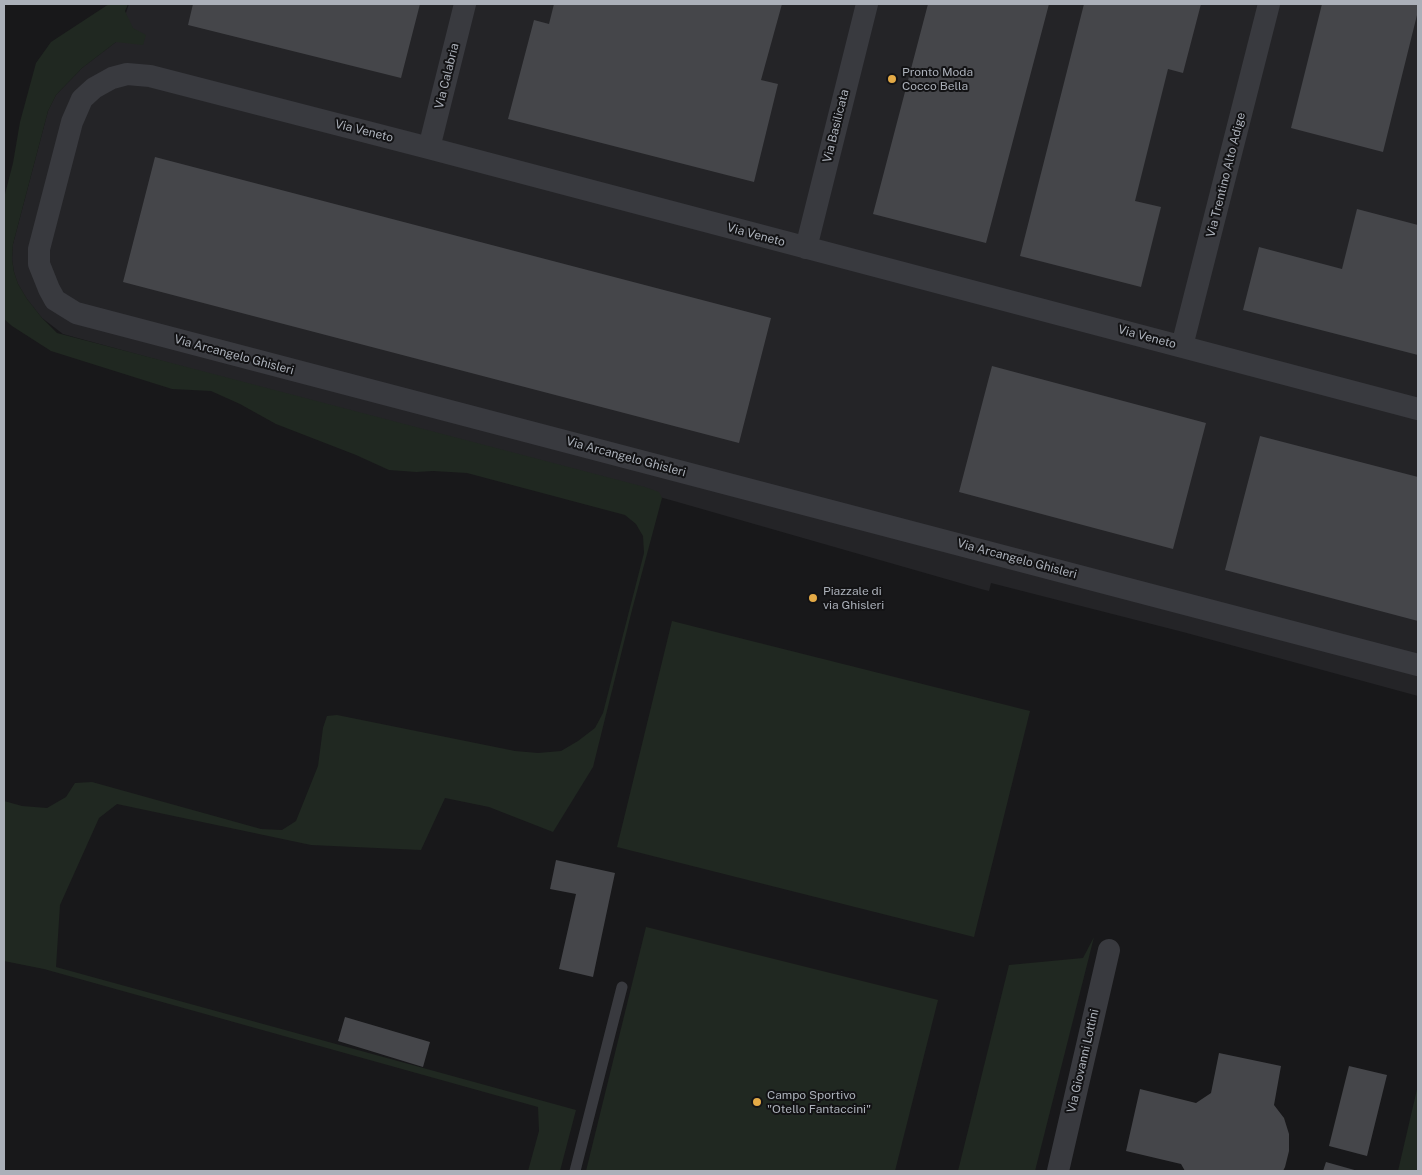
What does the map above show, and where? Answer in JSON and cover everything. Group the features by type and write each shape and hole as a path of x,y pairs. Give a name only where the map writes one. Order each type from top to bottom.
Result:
{"street":[{"name":"Via Calabria","path":"429,148 465,4"},
{"name":"Via Basilicata","path":"806,248 867,4"},
{"name":"Via Trentino Alto Adige","path":"1182,346 1269,4"},
{"name":"Via Veneto","path":"94,88 112,78 127,74 150,76 1418,409"},
{"name":"Via Arcangelo Ghisleri","path":"94,88 82,99 72,122 39,249 39,264 55,300 76,313 1418,665"},
{"name":"Via Giovanni Lottini","path":"1058,1171 1109,950"}],"lane":[{"path":"575,1171 622,987"}],"shaded area":[{"path":"109,4 128,4 125,11 133,28 146,35 143,45 116,42 82,68 56,95 48,111 13,244 12,259 18,284 42,318 57,333 645,487 659,492 662,498 593,767 553,832 489,807 445,798 421,850 311,845 117,804 99,818 60,905 56,967 576,1110 560,1171 528,1171 539,1131 538,1107 44,969 4,961 4,801 22,806 47,808 66,797 75,783 92,782 261,829 282,830 296,821 318,766 323,728 327,716 337,715 515,751 538,753 561,751 595,728 603,713 644,553 643,536 636,524 625,515 467,473 389,470 276,424 240,404 211,391 172,389 51,351 4,319 4,198 13,163 20,122 36,63 51,42"},
{"path":"129,4 1418,4 1418,696 1183,632 991,583 989,591 981,589 674,501 63,334 42,318 18,284 12,259 13,244 48,111 56,95 82,68 116,42"},
{"path":"672,621 1030,711 974,937 617,847"},
{"name":"Campo Sportivo \"Otello Fantaccini\"","path":"646,927 938,1000 895,1171 586,1171"},
{"path":"1094,937 1035,1171 958,1171 1009,965 1083,958"},
{"path":"1418,1085 1418,1171 1398,1171"}],"building":[{"path":"193,4 420,4 401,78 188,25"},
{"path":"554,4 782,4 761,80 778,84 754,182 508,119 534,20 549,24"},
{"path":"928,4 1049,4 986,243 873,214"},
{"path":"1084,4 1201,4 1183,73 1168,69 1135,201 1161,207 1141,287 1020,256"},
{"path":"1322,4 1418,4 1418,11 1383,152 1291,128"},
{"path":"155,157 771,318 739,443 123,282"},
{"path":"1357,209 1418,225 1418,355 1243,310 1259,247 1342,269"},
{"path":"992,366 1206,423 1173,549 959,492"},
{"path":"1260,436 1418,477 1418,621 1225,570"},
{"path":"556,860 615,873 593,977 559,969 576,894 550,889"},
{"path":"345,1017 430,1042 423,1067 338,1041"},
{"path":"1219,1053 1281,1066 1274,1105 1284,1118 1289,1134 1289,1151 1283,1171 1185,1171 1181,1164 1126,1151 1140,1089 1196,1103 1211,1093"},
{"path":"1349,1066 1387,1075 1367,1156 1329,1146"},
{"path":"1326,1162 1358,1171 1323,1171"}],"place":[{"name":"Pronto Moda Cocco Bella","path":"892,79"},
{"name":"Piazzale di via Ghisleri","path":"813,598"},
{"name":"Campo Sportivo \"Otello Fantaccini\"","path":"757,1102"}]}
